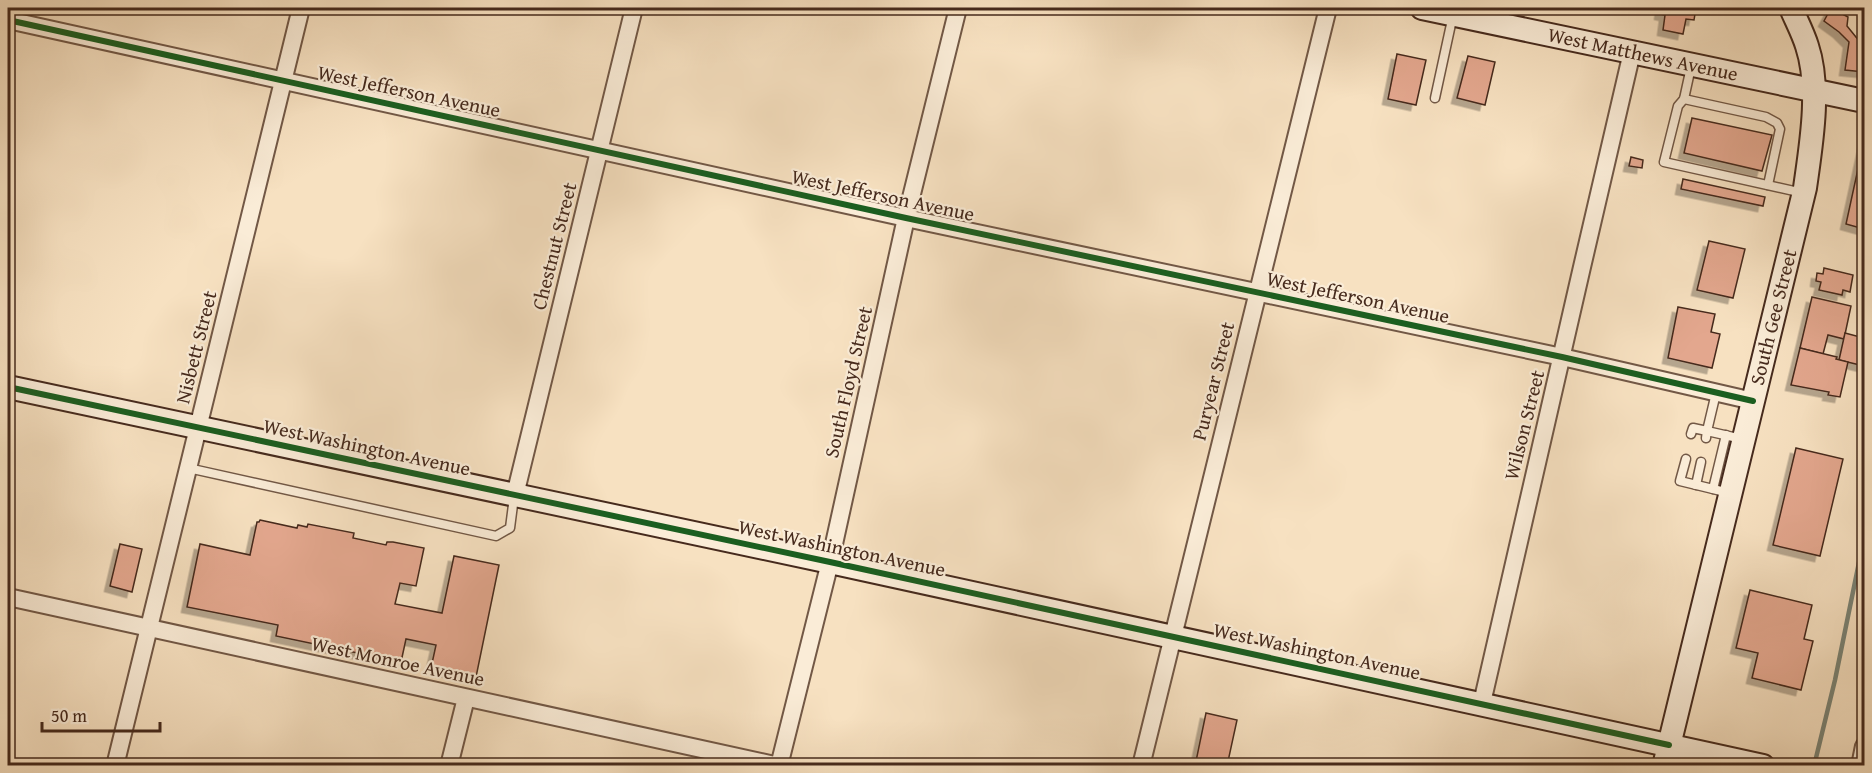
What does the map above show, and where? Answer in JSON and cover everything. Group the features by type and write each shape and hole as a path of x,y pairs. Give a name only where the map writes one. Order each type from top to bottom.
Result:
{"street":[{"name":"Nisbett Street","path":"115,765 301,8"},
{"name":"Chestnut Street","path":"515,495 634,8"},
{"name":"South Floyd Street","path":"779,765 830,562 906,218 958,8"},
{"name":"Puryear Street","path":"1141,765 1328,8"},
{"name":"West Matthews Avenue","path":"1422,8 1864,100"},
{"name":"South Gee Street","path":"1667,755 1722,491 1735,437 1753,401 1803,193 1812,140 1814,90 1808,47 1791,8"},
{"name":"West Jefferson Avenue","path":"8,20 906,218 1562,357 1753,401"},
{"name":"Wilson Street","path":"1482,703 1522,520 1632,52"},
{"name":"West Washington Avenue","path":"8,387 1482,703 1667,755 1755,765"},
{"name":"West Monroe Avenue","path":"8,597 779,765"},
{"path":"449,765 466,698"},
{"path":"1860,765 1864,746"}],"lane":[{"path":"1436,98 1453,14"},
{"path":"1692,65 1684,99 1678,106 1664,162 1803,193"},
{"path":"1684,99 1766,117 1777,123 1780,129 1768,185"},
{"path":"1707,434 1716,393"},
{"path":"1691,434 1693,428 1707,434 1735,437"},
{"path":"1686,459 1680,481 1722,491"},
{"path":"1696,485 1701,462"},
{"path":"188,468 496,536 510,528 515,495"}],"building":[{"path":"1661,8 1696,8 1694,20 1686,19 1683,34 1663,30 1665,15 1660,14"},
{"path":"1831,8 1848,17 1847,26 1860,42 1864,36 1864,72 1845,70 1849,42 1824,21"},
{"path":"1397,54 1426,60 1416,105 1388,99"},
{"path":"1468,56 1495,62 1485,105 1457,98"},
{"path":"1692,118 1772,135 1762,171 1684,153"},
{"path":"1864,141 1864,229 1846,224"},
{"path":"1631,157 1643,160 1642,168 1629,166"},
{"path":"1683,179 1765,197 1763,206 1681,189"},
{"path":"1709,241 1745,249 1733,298 1697,290"},
{"path":"1824,268 1853,275 1850,292 1843,290 1842,295 1819,290 1821,282 1816,281 1817,273 1823,274"},
{"path":"1812,297 1851,306 1844,339 1828,335 1823,354 1800,348"},
{"path":"1678,307 1715,314 1711,332 1720,334 1712,368 1668,358"},
{"path":"1845,333 1864,338 1864,366 1839,360"},
{"path":"1800,348 1848,362 1840,397 1828,395 1829,392 1791,385"},
{"path":"1796,448 1843,459 1820,556 1773,545"},
{"path":"260,520 297,528 298,525 307,527 308,524 354,533 353,538 386,545 387,542 393,542 424,548 416,586 400,583 395,604 442,613 454,556 499,565 476,677 431,668 436,645 406,639 401,662 276,636 278,625 187,607 200,544 250,555 257,522"},
{"path":"120,544 142,549 132,592 110,586"},
{"path":"1750,590 1812,605 1804,639 1813,641 1801,690 1752,678 1758,653 1736,648"},
{"path":"1206,713 1237,720 1227,766 1195,766"}],"waterway":[{"path":"1814,766 1835,680 1864,538"}],"cycle path":[{"path":"8,20 906,218 1562,357 1753,401"},
{"path":"8,387 830,562 1669,745"}]}
